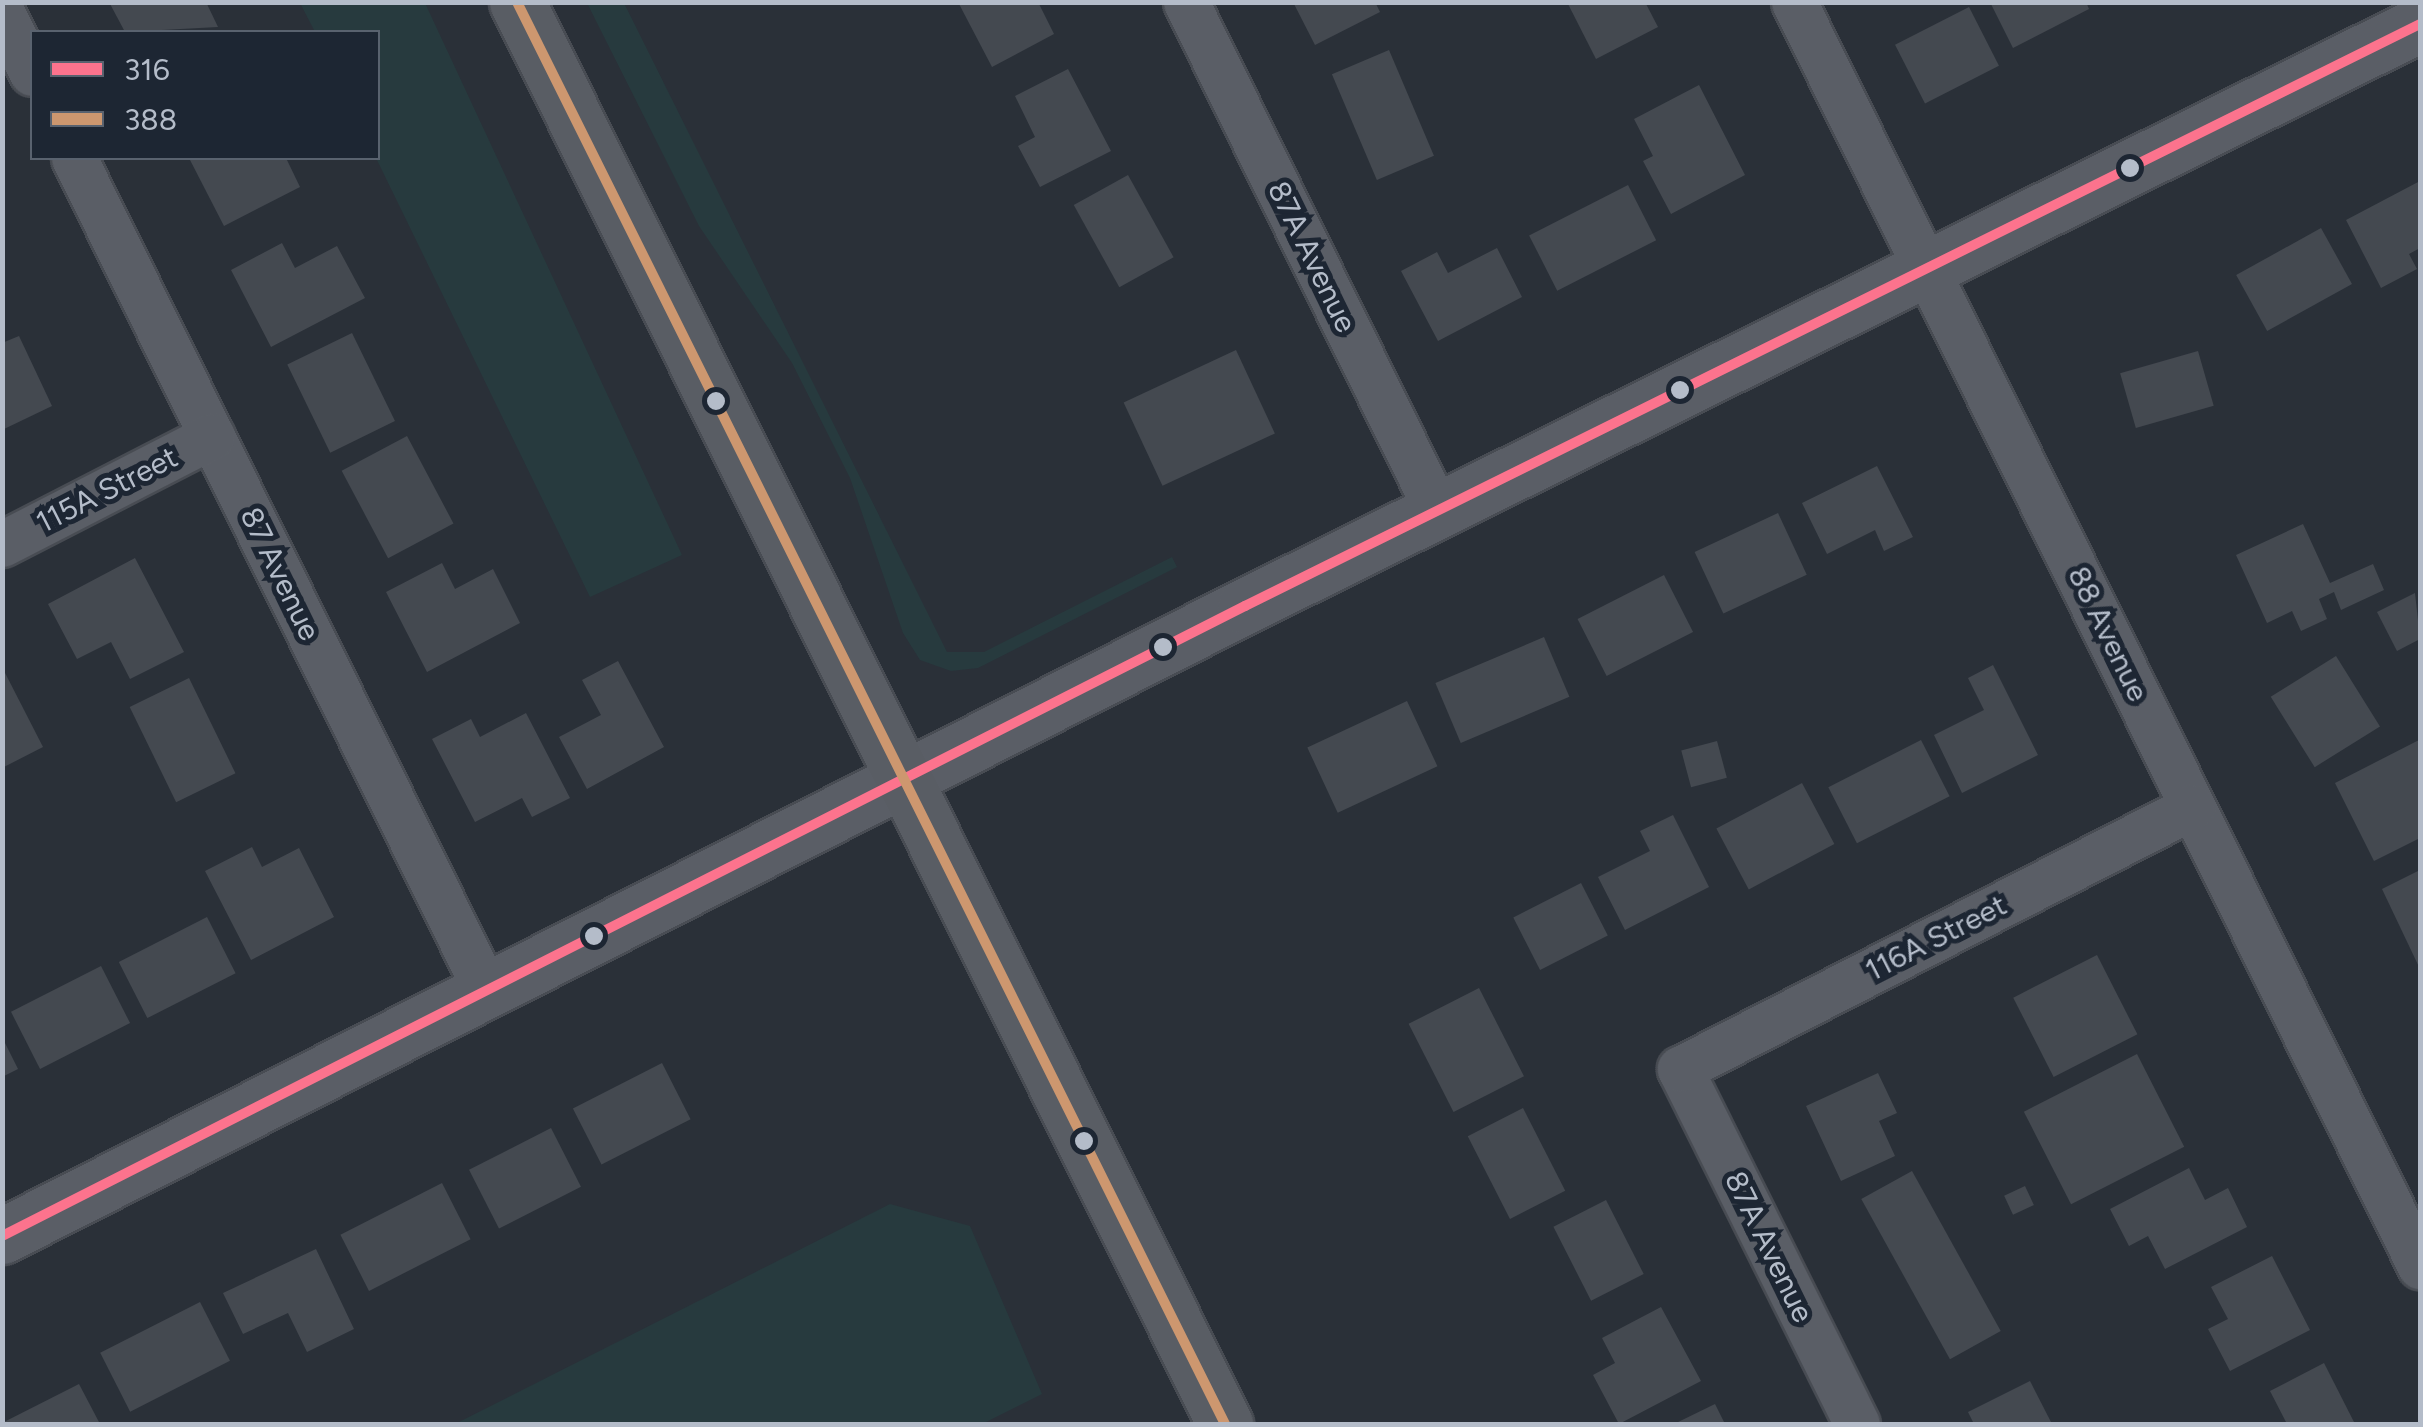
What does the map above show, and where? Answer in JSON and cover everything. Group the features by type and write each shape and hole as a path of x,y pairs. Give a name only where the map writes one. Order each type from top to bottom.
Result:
{"main road":[{"path":"517,2 901,780 1226,1424"}],"street":[{"name":"87A Avenue","path":"1186,2 1438,512"},
{"name":"88 Avenue","path":"1794,2 2420,1266"},
{"path":"2,13 30,69"},
{"path":"2,1236 901,780 2420,24"},
{"name":"87 Avenue","path":"75,160 486,990"},
{"name":"115A Street","path":"2,544 212,436"},
{"name":"116A Street","path":"1680,1069 2192,808"},
{"name":"87A Avenue","path":"1680,1069 1857,1424"}],"green space":[{"path":"300,3 425,3 682,555 590,597 377,160 380,160 380,30 314,30"},
{"path":"587,3 624,3 947,652 984,652 1172,557 1177,567 978,668 951,671 920,660 903,633 850,478 792,363 699,226"},
{"path":"890,1204 970,1226 1042,1394 982,1424 455,1424"}],"building":[{"path":"109,2 206,2 218,27 162,30 124,30"},
{"path":"958,2 1038,2 1054,34 992,67"},
{"path":"1293,2 1375,2 1380,12 1315,45"},
{"path":"1567,2 1645,2 1658,27 1596,59"},
{"path":"1990,2 2086,2 2089,9 2013,48"},
{"path":"1969,7 1999,66 1925,103 1895,45"},
{"path":"1389,50 1434,156 1377,180 1332,74"},
{"path":"1068,69 1111,151 1040,187 1018,146 1035,137 1015,96"},
{"path":"1699,85 1745,175 1671,214 1643,161 1653,156 1634,119"},
{"path":"190,160 287,160 300,187 224,226"},
{"path":"1128,175 1174,257 1119,287 1074,205"},
{"path":"2420,181 2420,248 2409,254 2417,269 2381,288 2346,220"},
{"path":"1628,185 1656,240 1557,291 1529,235"},
{"path":"2321,228 2352,284 2267,331 2236,275"},
{"path":"282,243 295,268 337,246 365,298 271,347 231,270"},
{"path":"1497,248 1522,297 1438,341 1401,271 1437,252 1448,273"},
{"path":"352,333 395,421 330,453 287,365"},
{"path":"19,336 52,406 2,430 2,343"},
{"path":"1236,350 1275,433 1162,486 1124,402"},
{"path":"2198,351 2214,406 2136,428 2120,373"},
{"path":"407,436 453,523 388,558 342,471"},
{"path":"1877,466 1913,537 1884,551 1875,530 1827,554 1802,503"},
{"path":"1778,513 1807,575 1723,614 1695,552"},
{"path":"2303,524 2330,583 2373,564 2384,590 2341,610 2334,592 2319,599 2327,619 2301,631 2292,611 2267,623 2236,555"},
{"path":"135,558 184,652 130,679 111,642 77,659 48,604"},
{"path":"442,563 455,589 493,569 520,623 427,672 386,592"},
{"path":"1664,575 1693,632 1607,676 1578,619"},
{"path":"2415,593 2420,639 2397,651 2377,612"},
{"path":"1544,637 1569,697 1461,743 1435,683"},
{"path":"2336,656 2380,726 2315,767 2271,697"},
{"path":"618,661 664,747 587,789 559,737 601,715 582,680"},
{"path":"1993,665 2038,755 1962,793 1934,735 1984,710 1968,678"},
{"path":"2,667 43,747 2,768"},
{"path":"189,678 235,773 176,802 130,707"},
{"path":"1407,701 1437,766 1338,813 1307,747"},
{"path":"526,713 570,798 532,817 522,798 475,822 432,739 471,719 480,737"},
{"path":"1921,740 1950,796 1857,843 1828,787"},
{"path":"2419,740 2420,838 2374,861 2335,783"},
{"path":"1717,741 1727,778 1691,787 1681,751"},
{"path":"1802,783 1834,844 1749,889 1716,829"},
{"path":"1673,815 1709,887 1625,930 1598,877 1650,851 1640,831"},
{"path":"252,847 262,867 299,848 334,917 251,960 205,871"},
{"path":"2420,870 2420,969 2382,889"},
{"path":"1581,883 1608,936 1540,970 1513,918"},
{"path":"207,917 236,973 147,1018 119,962"},
{"path":"2097,955 2137,1034 2054,1077 2013,998"},
{"path":"101,966 130,1023 40,1069 11,1012"},
{"path":"1479,988 1524,1076 1454,1112 1409,1024"},
{"path":"2,1037 18,1069 2,1077"},
{"path":"2137,1054 2184,1147 2071,1204 2024,1112"},
{"path":"662,1063 691,1119 602,1165 573,1108"},
{"path":"1878,1073 1897,1113 1879,1121 1895,1156 1841,1181 1806,1106"},
{"path":"1523,1108 1565,1191 1510,1219 1468,1136"},
{"path":"551,1128 581,1187 499,1229 469,1170"},
{"path":"2189,1168 2205,1200 2228,1188 2247,1227 2165,1269 2148,1236 2129,1246 2110,1209"},
{"path":"1912,1171 2001,1331 1950,1359 1861,1199"},
{"path":"442,1183 471,1239 369,1291 340,1235"},
{"path":"2025,1186 2034,1205 2013,1215 2004,1196"},
{"path":"1606,1200 1644,1274 1591,1301 1553,1227"},
{"path":"316,1249 354,1329 307,1352 288,1313 243,1334 223,1293"},
{"path":"2272,1256 2310,1330 2230,1371 2208,1329 2228,1319 2211,1287"},
{"path":"200,1302 230,1361 130,1412 100,1353"},
{"path":"1661,1307 1701,1381 1619,1424 1593,1375 1615,1363 1602,1338"},
{"path":"2324,1363 2355,1424 2287,1424 2270,1391"},
{"path":"2030,1381 2052,1424 1974,1424 1968,1412"},
{"path":"79,1384 100,1424 2,1424 2,1423"},
{"path":"1715,1404 1725,1424 1674,1424"}],"transit line":[{"name":"388","path":"517,2 1225,1424"},
{"name":"316","path":"2,1236 1245,606 2420,24"}]}
